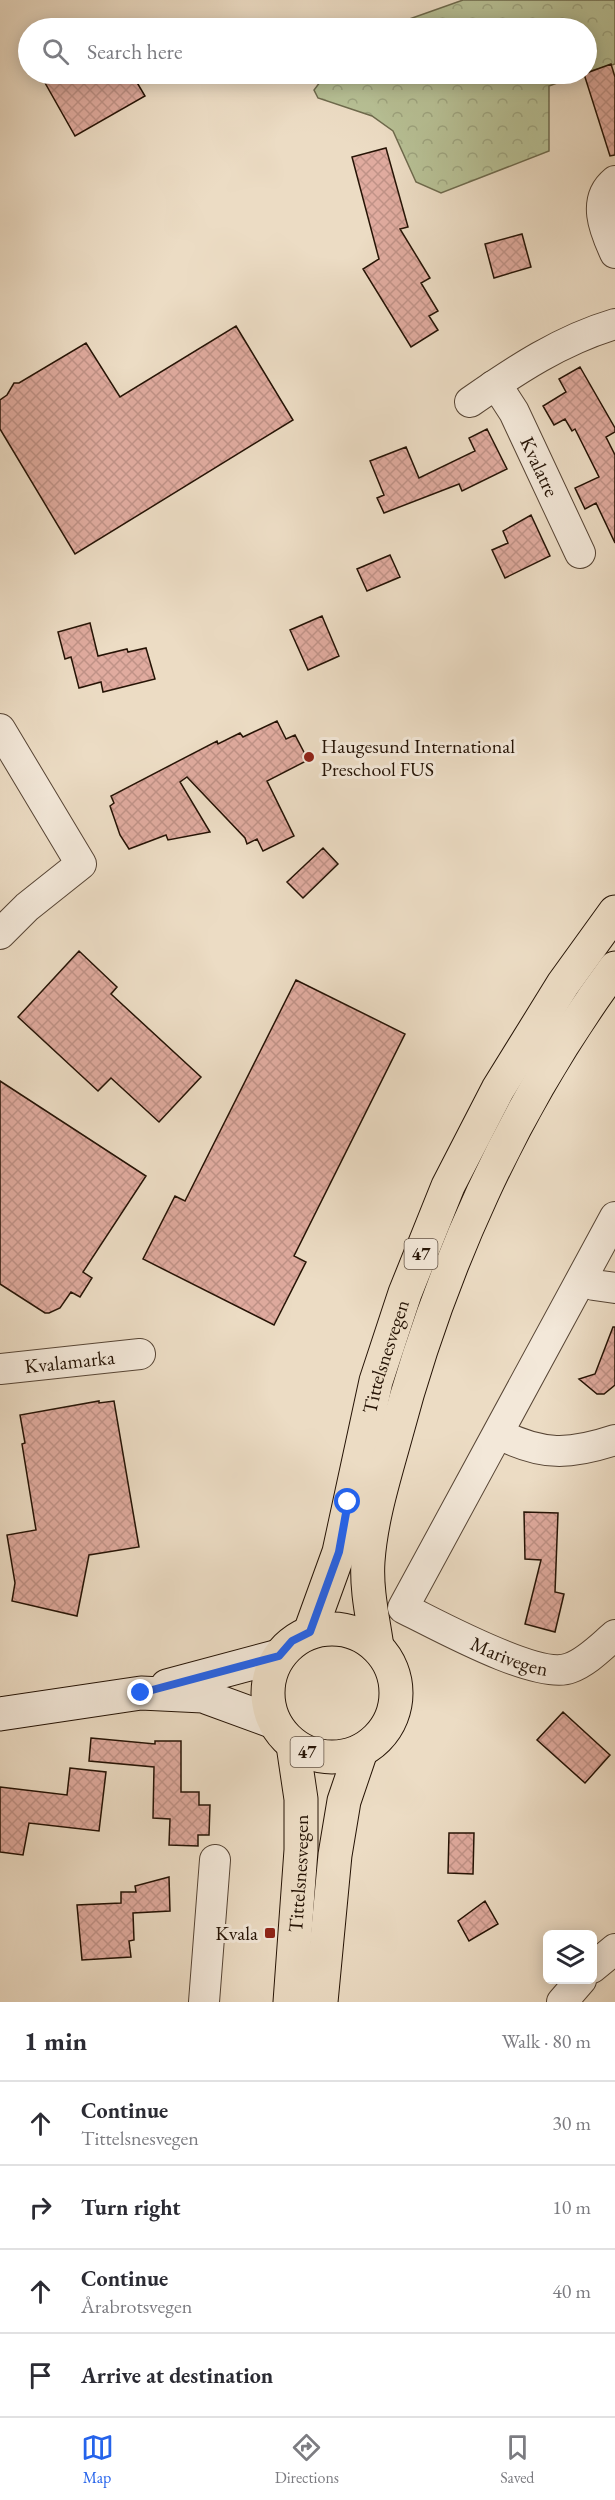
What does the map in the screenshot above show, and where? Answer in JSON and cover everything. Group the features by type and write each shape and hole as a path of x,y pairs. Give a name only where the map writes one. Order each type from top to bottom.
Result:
{"main road":[{"name":"Tittelsnesvegen","path":"310,1632 339,1552 376,1381 405,1293 448,1186 498,1089 563,984 615,912"},
{"name":"Tittelsnesvegen","path":"377,1647 369,1596 368,1562 374,1515 408,1389 438,1300 479,1197 512,1135 590,1001 615,969"},
{"name":"47","path":"334,1628 357,1633 377,1647 389,1663 393,1673 396,1683 396,1703 389,1723 377,1739 361,1751 338,1758 314,1756 283,1734 267,1700 269,1677 279,1656 292,1641 310,1632 334,1628"},
{"path":"0,1714 141,1693 279,1656"},
{"path":"141,1693 203,1696 283,1734"},
{"name":"Tittelsnesvegen","path":"283,1734 302,1799 302,1850 290,2002"},
{"name":"Tittelsnesvegen","path":"321,2002 335,1855 344,1801 361,1751"}],"street":[{"path":"615,181 606,189 601,199 601,211 615,253"},
{"name":"Kvalatre","path":"580,553 514,412 503,395 482,394 570,340 615,324"},
{"path":"0,729 81,864 27,907 0,934"},
{"path":"615,1217 499,1434 522,1446 541,1450 584,1450 615,1440"},
{"path":"582,1279 594,1285 615,1288"},
{"name":"Kvalamarka","path":"0,1369 140,1354"},
{"name":"Marivegen","path":"499,1434 403,1608 482,1646 537,1668 552,1671 570,1669 615,1635"},
{"path":"204,2002 215,1860"},
{"path":"597,1964 615,1949"},
{"path":"562,2002 577,1984"}],"green space":[{"path":"463,0 615,0 615,64 597,69 597,18 412,18"},
{"path":"318,84 554,84 549,86 549,151 441,193 416,182 393,131 372,116 318,98 314,90"}],"building":[{"path":"611,64 615,77 615,155 610,156 587,84 597,84 597,69"},
{"path":"46,84 138,84 145,96 75,136"},
{"path":"386,148 408,227 400,229 430,278 421,283 438,311 429,316 438,330 411,347 363,269 379,259 352,157"},
{"path":"522,234 531,267 494,278 485,244"},
{"path":"236,326 293,420 75,554 0,429 0,400 7,395 14,383 19,383 86,343 120,397"},
{"path":"580,367 615,428 615,432 606,437 615,455 615,543 596,503 585,509 575,488 599,477 575,429 572,431 565,419 554,425 543,406 566,392 559,379"},
{"path":"487,429 507,469 462,491 459,484 384,513 377,498 384,495 370,461 406,447 419,478 475,451 469,438"},
{"path":"531,515 550,556 505,578 492,550 508,543 503,531"},
{"path":"390,555 400,577 367,591 357,569"},
{"path":"322,616 339,656 308,670 290,630"},
{"path":"90,623 98,656 127,649 128,652 146,648 155,679 103,692 101,682 79,688 71,657 65,659 58,632"},
{"path":"277,721 286,739 295,735 308,760 267,781 294,836 263,851 257,839 247,844 245,838 187,777 180,782 210,832 168,840 166,835 129,849 120,835 110,806 114,803 111,796 217,741 218,744 240,733 243,737"},
{"path":"323,848 338,864 303,898 287,882"},
{"path":"79,951 117,987 111,994 201,1077 159,1122 111,1078 98,1091 18,1017"},
{"path":"296,980 405,1034 294,1256 306,1262 274,1325 143,1259 175,1196 185,1201"},
{"path":"0,1081 146,1176 83,1272 92,1278 80,1297 71,1292 60,1308 49,1313 45,1313 0,1284"},
{"path":"613,1327 615,1327 615,1385 604,1394 597,1394 579,1379 595,1374"},
{"path":"99,1401 99,1403 114,1401 139,1547 89,1555 77,1616 12,1601 15,1583 7,1535 36,1530 22,1444 25,1443 20,1415"},
{"path":"524,1512 558,1513 555,1592 564,1594 555,1632 525,1624 541,1560 525,1559"},
{"path":"563,1712 610,1755 585,1783 537,1740"},
{"path":"91,1738 155,1744 155,1741 181,1741 181,1792 199,1792 199,1805 210,1805 209,1835 198,1835 198,1846 169,1845 170,1819 153,1818 154,1767 89,1761"},
{"path":"70,1768 106,1772 99,1831 29,1823 23,1855 0,1852 0,1787 67,1795"},
{"path":"449,1833 474,1833 473,1874 448,1873"},
{"path":"169,1877 170,1911 133,1913 134,1940 129,1941 131,1957 82,1960 77,1905 121,1903 121,1892 136,1892 135,1886"},
{"path":"485,1901 498,1924 469,1941 458,1921"}],"place":[{"name":"Haugesund International Preschool FUS","path":"309,757"},
{"name":"Kvala","path":"270,1933"}],"route":[{"path":"141,1693 279,1656 292,1641 310,1632 339,1552 348,1502"}]}
